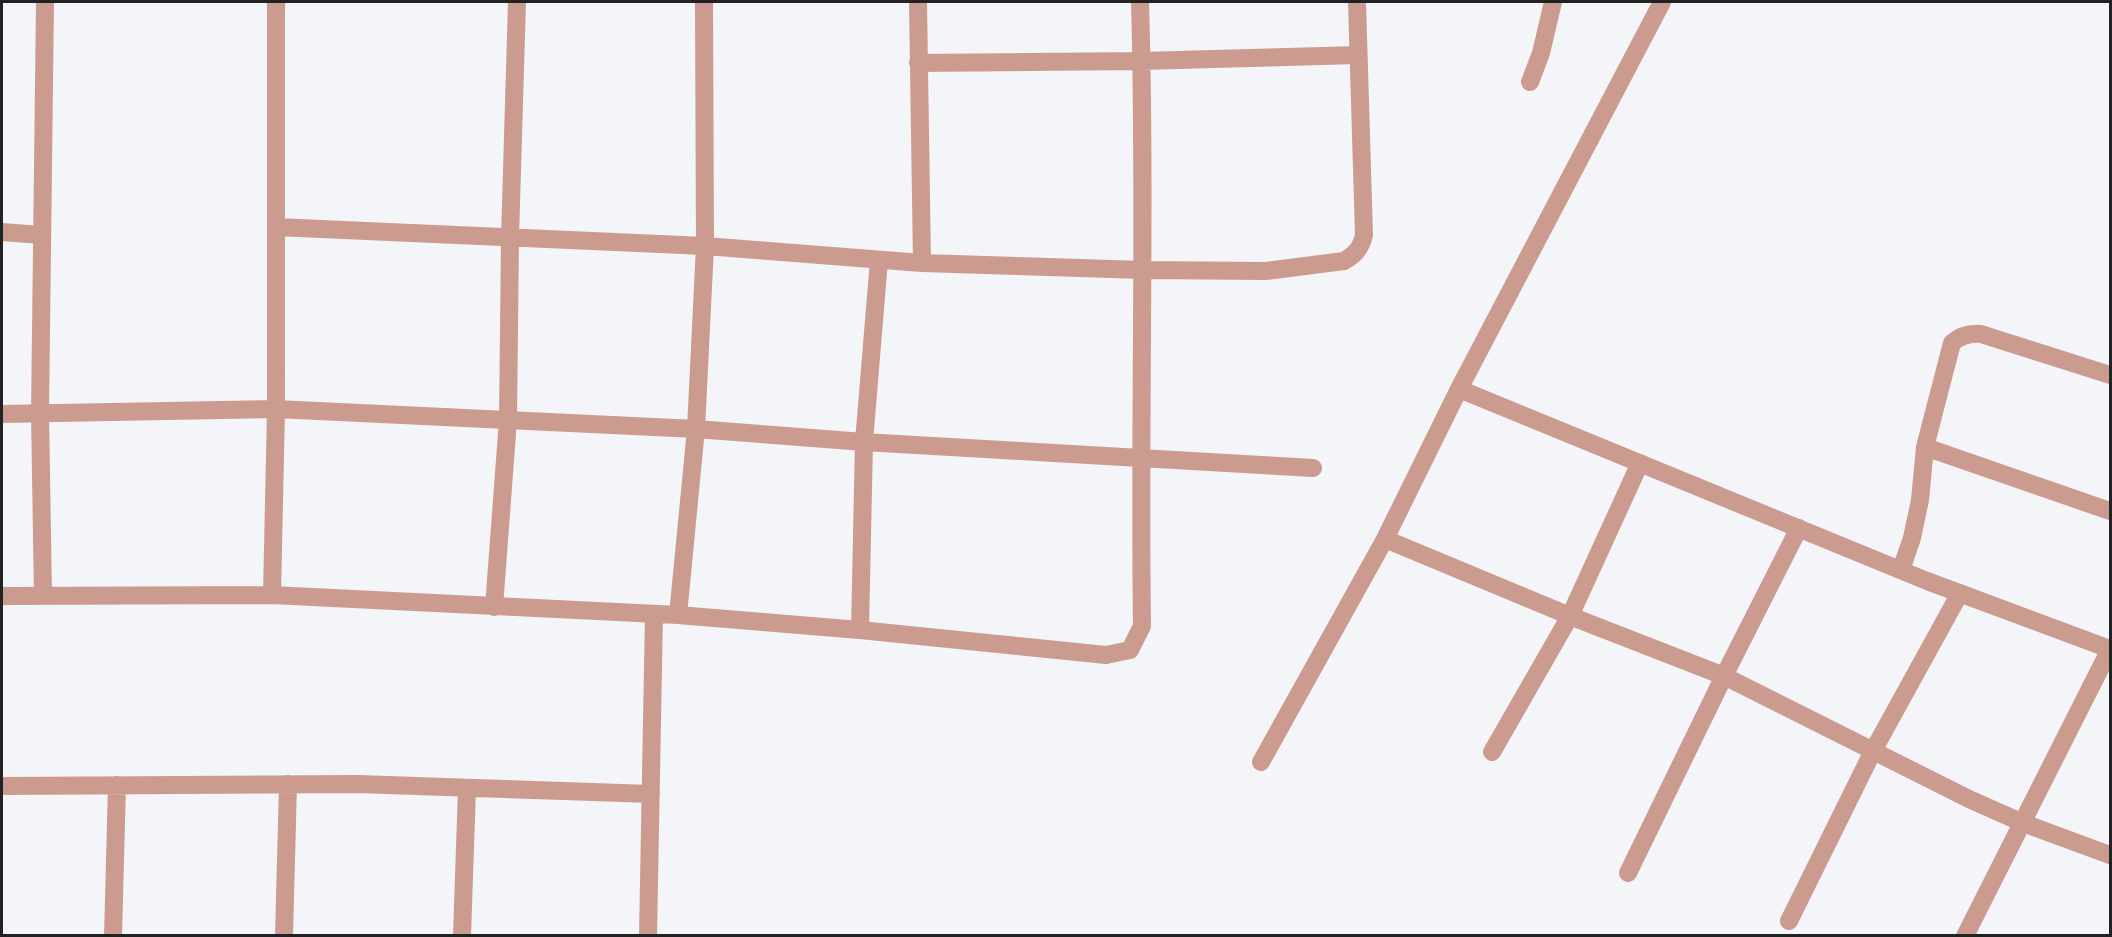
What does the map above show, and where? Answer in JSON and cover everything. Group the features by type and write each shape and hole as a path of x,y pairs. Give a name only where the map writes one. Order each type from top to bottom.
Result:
{"street":[{"path":"43,596 40,414 45,2"},
{"path":"272,595 276,409 276,2"},
{"path":"494,607 508,420 510,238 517,2"},
{"path":"678,615 696,429 705,246 704,2"},
{"path":"918,2 922,263"},
{"path":"2,596 272,595 678,615 860,630 1106,655 1130,650 1142,626 1140,459 1143,270 1140,2"},
{"path":"276,227 705,246 922,263 1143,270 1266,271 1344,261 1358,250 1364,235 1357,2"},
{"path":"1530,82 1541,53 1553,2"},
{"path":"1261,762 1385,539 1459,389 1662,2"},
{"path":"918,63 1142,61 1358,55"},
{"path":"2,232 41,235"},
{"path":"860,630 864,442 879,260"},
{"path":"1901,570 1912,538 1920,500 1925,447 1953,344 1965,335 1982,334 2110,375"},
{"path":"1459,389 1901,570 2110,649 1965,936"},
{"path":"2,414 276,409 696,429 864,442 1313,468"},
{"path":"1925,447 2110,511"},
{"path":"1492,752 1570,616 1640,463"},
{"path":"1628,873 1799,528"},
{"path":"1385,539 1570,616 1724,676 2023,823 2110,855"},
{"path":"1789,921 1873,751 1960,593"},
{"path":"648,936 654,614"},
{"path":"284,936 288,784"},
{"path":"2,786 358,784 651,794"},
{"path":"113,936 117,785"},
{"path":"462,936 467,788"}]}
